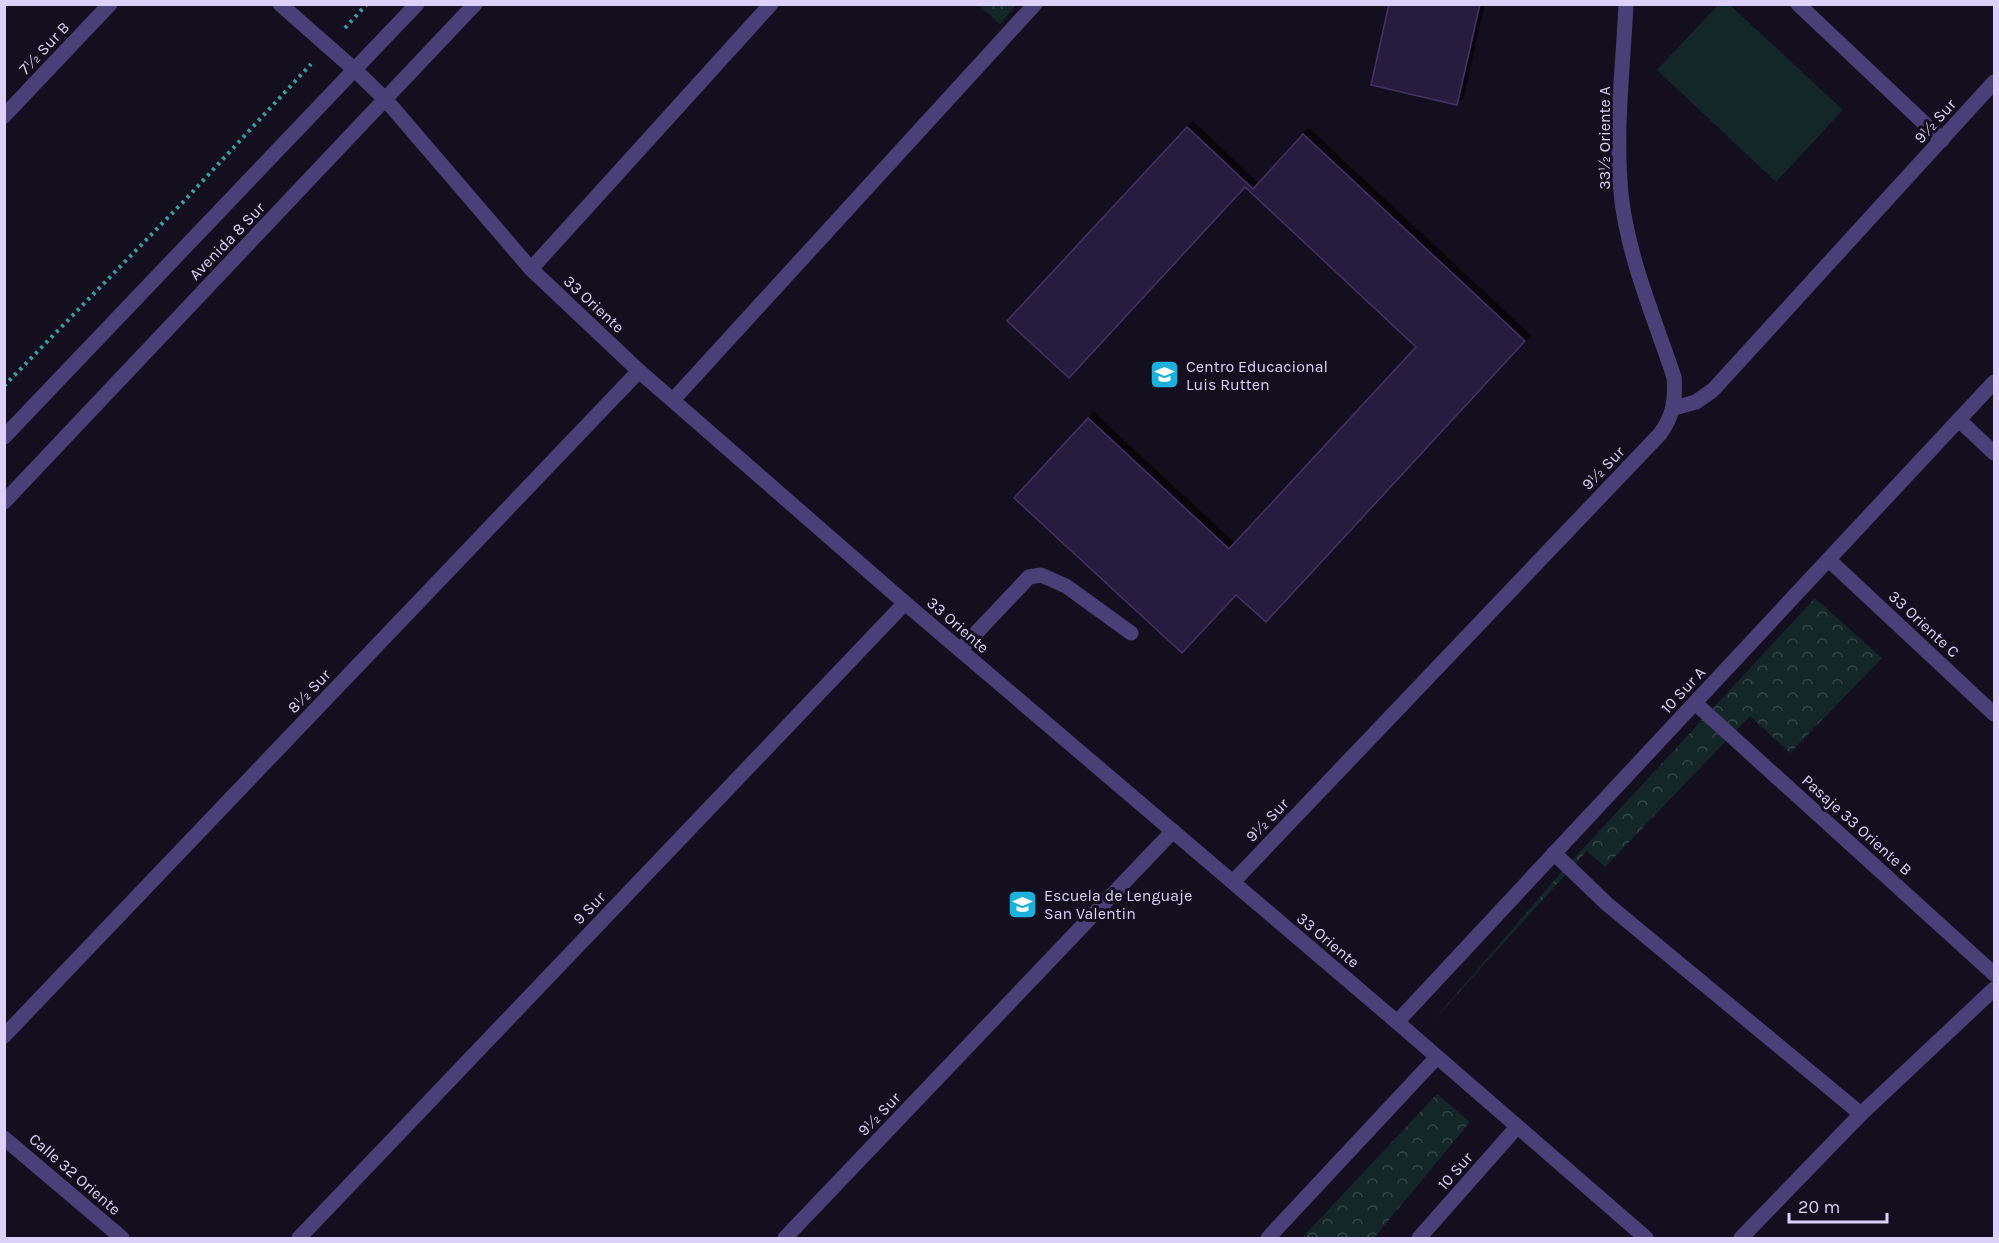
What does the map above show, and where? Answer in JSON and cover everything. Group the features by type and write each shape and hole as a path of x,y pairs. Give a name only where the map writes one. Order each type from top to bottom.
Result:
{"street":[{"name":"7½ Sur B","path":"4,116 110,4"},
{"name":"33 Oriente","path":"280,4 386,100 531,269 639,371 905,603 1397,1022 1646,1239"},
{"name":"Avenida 8 Sur","path":"4,437 417,4"},
{"name":"Avenida 8 Sur","path":"4,502 475,4"},
{"path":"531,269 771,4"},
{"path":"673,400 1035,4"},
{"name":"33½ Oriente A","path":"1626,4 1619,147 1623,202 1635,263 1674,377 1676,393 1674,408"},
{"path":"1798,4 1942,140"},
{"name":"9½ Sur","path":"1233,882 1660,434 1674,408 1696,402 1713,390 1995,82"},
{"name":"8½ Sur","path":"4,1036 639,371"},
{"name":"10 Sur A","path":"1397,1022 1995,382"},
{"path":"1959,420 1995,453"},
{"name":"33 Oriente C","path":"1829,560 1995,714"},
{"path":"960,650 1029,577 1041,575 1066,586 1131,633"},
{"name":"9 Sur","path":"300,1239 905,603"},
{"name":"Pasaje 33 Oriente B","path":"1695,703 1995,974"},
{"name":"9½ Sur","path":"785,1239 1173,831"},
{"path":"1554,854 1607,904 1861,1114"},
{"path":"1741,1239 1861,1114 1995,989"},
{"path":"1268,1239 1437,1057"},
{"name":"10 Sur","path":"1419,1239 1517,1127"},
{"name":"Calle 32 Oriente","path":"4,1138 122,1239"}],"path":[{"path":"4,386 185,200 367,4"}],"green space":[{"path":"979,5 1016,5 1000,24"},
{"path":"1718,5 1730,5 1843,110 1776,182 1657,70"},
{"path":"1815,598 1882,658 1790,753 1750,716 1605,867 1587,851 1432,1022 1566,867"},
{"path":"1437,1094 1470,1122 1374,1238 1302,1238"}],"building":[{"path":"1389,4 1480,4 1457,105 1371,85"},
{"path":"1187,127 1253,189 1303,134 1525,341 1266,622 1236,595 1182,653 1014,498 1088,418 1229,549 1416,347 1245,187 1069,378 1007,321"}],"place":[{"name":"Centro Educacional Luis Rutten","path":"1165,375"},
{"name":"Escuela de Lenguaje San Valentin","path":"1023,904"}]}
